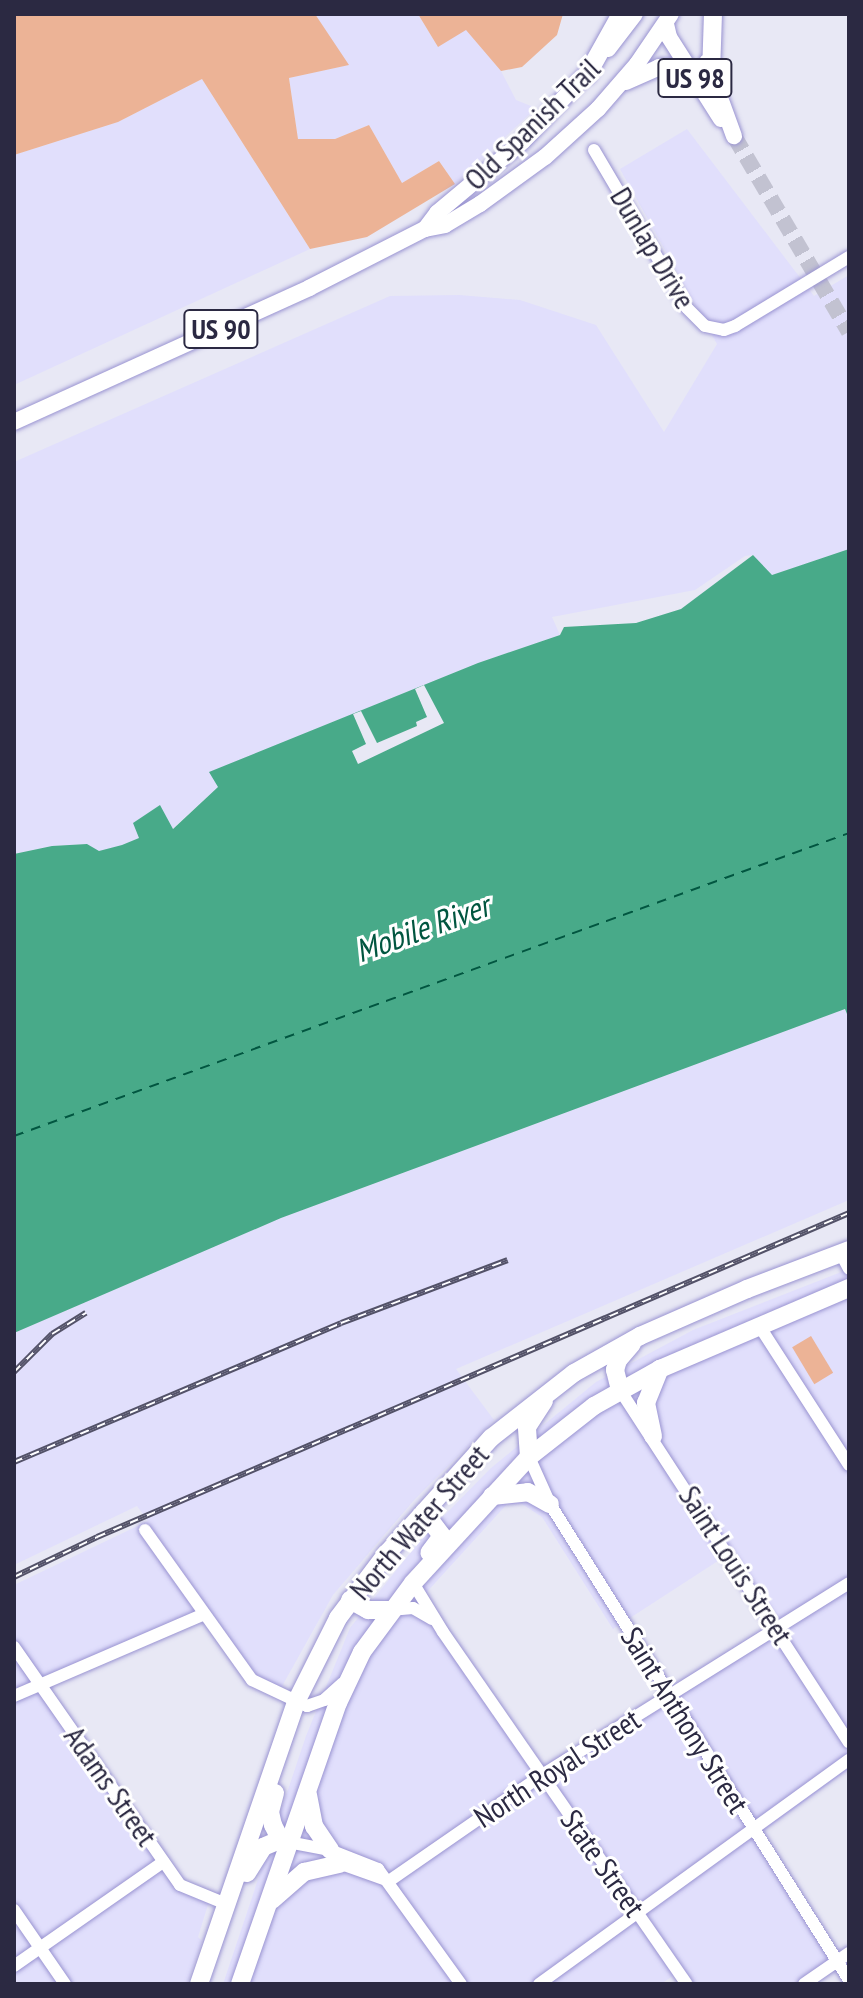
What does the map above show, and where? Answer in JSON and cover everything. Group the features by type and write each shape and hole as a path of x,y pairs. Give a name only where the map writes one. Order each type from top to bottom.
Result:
{"highway":[{"path":"587,75 621,14"},
{"path":"711,74 713,14"},
{"name":"North Water Street","path":"199,1982 289,1720 315,1659 350,1600 424,1512 491,1438 566,1378 640,1336 845,1251"},
{"name":"North Water Street","path":"240,1984 288,1842 350,1675 390,1610 413,1583 529,1457 571,1422 620,1390 660,1369 849,1288"},
{"path":"620,1390 615,1370 618,1360 640,1336"},
{"path":"653,1436 646,1403 660,1369"},
{"path":"529,1457 527,1427 566,1378 600,1371 620,1390"},
{"path":"492,1496 528,1492 550,1504"},
{"path":"413,1583 419,1565 441,1538 439,1529 424,1512"},
{"path":"350,1600 372,1611 390,1610"},
{"path":"288,1842 276,1833 270,1812 286,1758 289,1720"},
{"path":"267,1905 304,1872 335,1857 314,1826 307,1789"},
{"path":"199,1982 221,1948 253,1858 271,1843 288,1842"}],"main road":[{"name":"Old Spanish Trail","path":"425,229 437,213 511,153 587,75 635,14"},
{"name":"US 98","path":"665,17 669,37 732,132 711,74 704,41 706,14"},
{"name":"Old Spanish Trail","path":"14,422 309,288 425,229 445,225 519,177 579,127 621,84 665,17"},
{"path":"665,17 678,32 723,110"},
{"path":"621,84 659,67 687,67"}],"street":[{"name":"Dunlap Drive","path":"594,150 687,308 705,326 724,330 735,326 849,257"},
{"path":"845,1251 849,1269"},
{"path":"760,1327 849,1465"},
{"name":"Saint Louis Street","path":"620,1390 653,1436 849,1742"},
{"name":"Saint Anthony Street","path":"529,1457 550,1504 849,1980"},
{"path":"145,1530 252,1680 307,1706 321,1702 350,1675"},
{"name":"State Street","path":"413,1583 438,1624 687,1984"},
{"name":"North Royal Street","path":"389,1881 542,1775 849,1583"},
{"path":"390,1610 420,1610 438,1624"},
{"path":"14,1696 204,1614"},
{"name":"Adams Street","path":"14,1647 180,1885 226,1904"},
{"path":"539,1984 849,1760"},
{"path":"288,1842 335,1857 389,1881 461,1984"},
{"path":"14,1966 163,1862"},
{"path":"14,1910 65,1984"},
{"path":"804,1984 849,1953"}],"shaded area":[{"path":"14,14 315,14 349,65 289,78 298,139 335,139 369,125 402,183 439,161 455,184 367,237 310,249 202,79 118,122 14,155"},
{"path":"315,14 418,14 438,47 466,29 501,71 516,100 536,108 455,184 439,161 402,183 369,125 335,139 298,139 289,78 348,65"},
{"path":"418,14 563,14 557,35 522,67 501,71 466,30 438,47"},
{"path":"202,79 310,249 14,385 14,155 118,122"},
{"path":"687,129 814,296 849,275 849,549 772,575 753,555 745,556 695,590 552,617 560,635 478,663 210,772 218,787 172,829 159,805 140,838 122,845 99,852 87,844 52,846 14,854 14,462 390,296 459,295 520,300 596,325 664,432 717,344 620,169"},
{"path":"845,1009 849,1019 849,1200 456,1369 494,1420 415,1499 333,1595 281,1688 256,1679 212,1616 48,1687 183,1883 211,1895 198,1937 202,1941 187,1984 14,1984 14,1585 148,1521 137,1506 14,1565 14,1333 281,1218"},
{"path":"849,1269 849,1769 761,1833 838,1956 849,1949 849,1984 830,1960 796,1984 681,1984 674,1975 661,1984 223,1984 306,1736 350,1628 423,1537 491,1468 596,1382 693,1330","holes":["507,1504 522,1504 542,1517 613,1629 724,1557 768,1626 542,1768 425,1594"]},
{"path":"811,1336 833,1373 814,1384 792,1347"}],"water":[{"name":"Mobile River","path":"849,549 849,1019 845,1009 281,1218 14,1333 14,854 52,846 87,844 99,851 122,845 139,838 133,823 160,805 173,829 218,787 209,772 478,663 560,635 564,627 636,623 681,609 753,555 772,575"}],"pier":[{"path":"424,685 444,723 358,764 352,751 366,744 353,714 361,711 377,743 417,726 416,722 427,717 415,689"}],"ferry route":[{"path":"14,1136 849,833"}],"tunnel":[{"path":"734,136 849,332"}],"railway":[{"path":"14,1577 97,1537 849,1213"},
{"path":"14,1462 341,1323 508,1260"},
{"path":"14,1372 52,1334 86,1313"}]}
